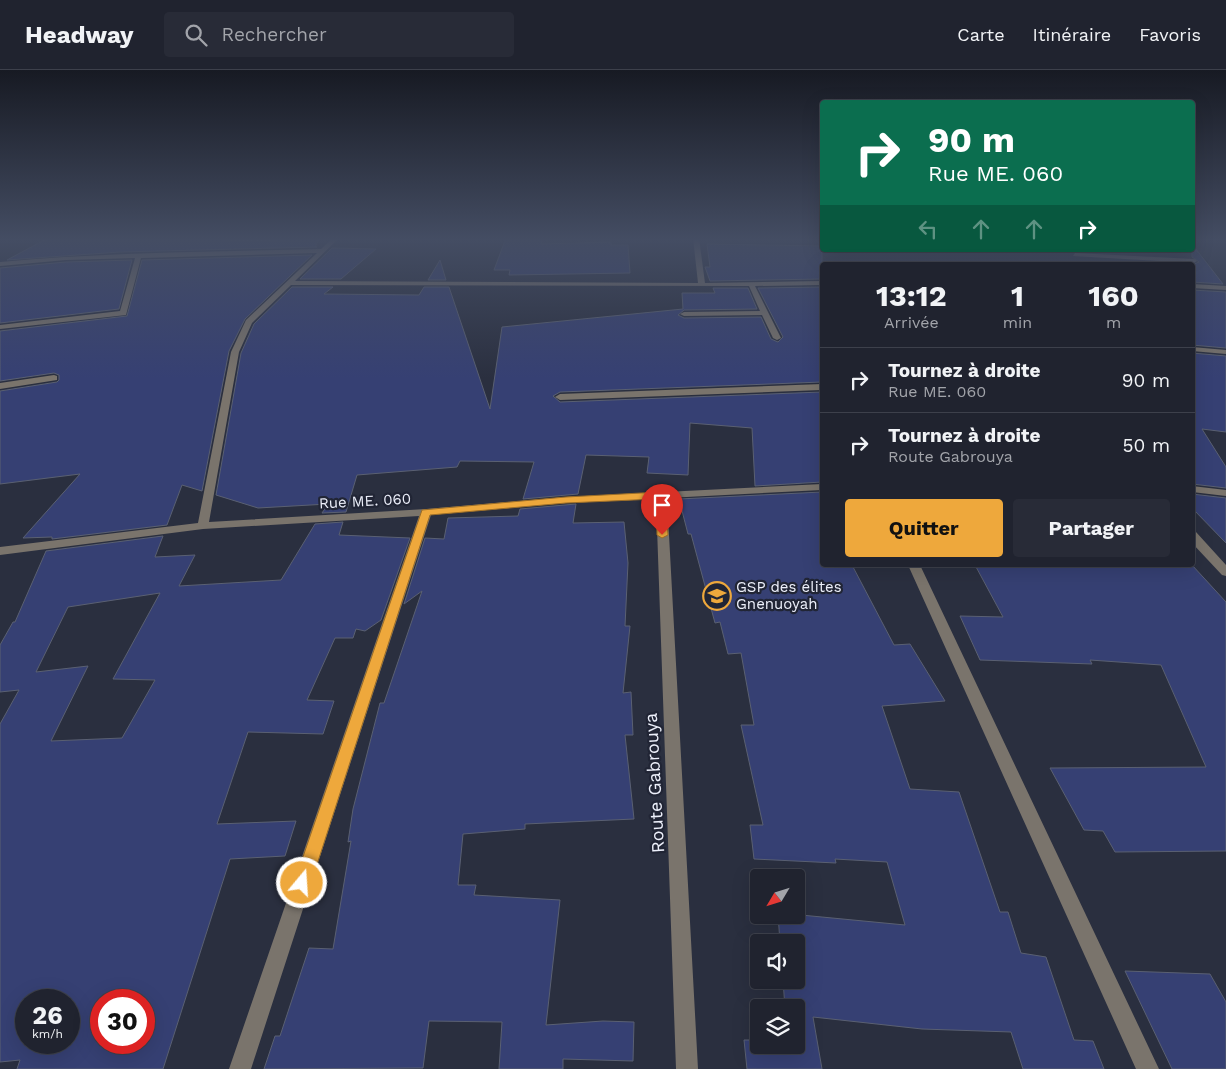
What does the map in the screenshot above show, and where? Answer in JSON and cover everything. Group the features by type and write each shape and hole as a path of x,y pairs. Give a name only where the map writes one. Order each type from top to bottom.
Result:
{"street":[{"path":"0,328 123,314 131,285"},
{"path":"203,526 235,352 250,322 289,285"},
{"path":"624,285 721,285"},
{"path":"751,285 776,338"},
{"path":"1195,286 1226,288"},
{"path":"684,314 765,313"},
{"path":"1195,349 1226,352"},
{"path":"0,386 54,378"},
{"path":"560,397 820,387"},
{"name":"Rue ME. 060","path":"0,551 203,526 426,512 566,500 820,487"},
{"path":"1195,489 1226,493"},
{"name":"Route Gabrouya","path":"660,495 687,1069"},
{"path":"240,1069 426,512"},
{"path":"1195,538 1226,572"},
{"path":"915,567 1148,1069"}],"building":[{"path":"0,285 125,285 119,309 0,323"},
{"path":"135,285 281,285 245,319 229,351 202,491 182,485 167,525 52,539 52,537 23,538 80,474 0,484 0,391 57,382 59,375 54,373 0,381 0,331 127,316"},
{"path":"292,287 333,287 324,294 419,295 424,287 449,287 490,409 502,327 683,309 682,293 715,293 713,288 748,288 757,309 684,310 678,315 684,318 761,317 771,339 778,342 783,337 758,288 820,287 820,382 560,392 553,396 560,402 820,392 820,482 755,486 752,428 690,423 688,475 647,473 649,457 586,455 578,494 523,499 534,462 460,461 457,467 357,475 346,512 322,513 328,504 258,508 216,495 241,353 254,324"},
{"path":"1195,290 1226,292 1226,348 1195,345"},
{"path":"1195,353 1226,356 1226,432 1202,429 1226,467 1226,488 1195,484"},
{"path":"820,492 820,567 853,567 894,645 910,644 945,701 882,706 910,789 959,792 1000,912 1008,912 1021,953 1046,957 1074,1040 1093,1041 1104,1069 1023,1069 1011,1032 922,1029 813,1017 822,1069 747,1069 744,1040 750,1040 750,1054 805,1054 805,999 784,999 784,989 805,989 805,934 779,934 779,924 805,924 805,915 905,925 887,862 835,859 836,863 754,859 750,825 763,825 741,725 754,725 741,653 728,654 720,622 715,623 691,534 688,534 679,499"},
{"path":"1195,494 1226,498 1226,543 1195,511"},
{"path":"576,504 573,523 624,522 628,563 625,626 630,626 623,693 631,692 633,735 625,735 634,819 525,824 525,829 463,834 458,885 476,885 474,895 560,900 546,1025 603,1021 634,1022 633,1061 563,1059 563,1069 499,1069 502,1022 429,1021 423,1068 264,1069 275,1036 280,1036 309,948 333,949 351,841 348,842 353,809 380,703 384,703 422,591 404,604 425,538 444,539 448,518 518,516 520,509"},
{"path":"343,522 339,535 410,538 381,620 365,631 356,629 353,638 335,638 307,700 334,701 323,734 248,732 217,824 296,821 285,856 230,859 163,1069 17,1069 20,1060 0,1062 0,724 19,690 0,692 0,645 13,622 15,622 46,551 163,536 155,557 195,555 179,586 281,580 315,524","holes":["160,593 113,679 155,680 122,738 51,741 88,666 36,672 68,607"]},
{"path":"976,567 1194,567 1226,602 1226,851 1115,852 1103,831 1084,830 1050,768 1206,767 1161,665 1090,660 1092,664 980,660 960,616 1003,617"},
{"path":"1125,971 1210,974 1226,1002 1226,1069 1172,1069"}],"place":[{"name":"GSP des élites Gnenuoyah","path":"717,596"}],"route":[{"path":"302,883 426,512 566,500 660,495 662,535"}]}
